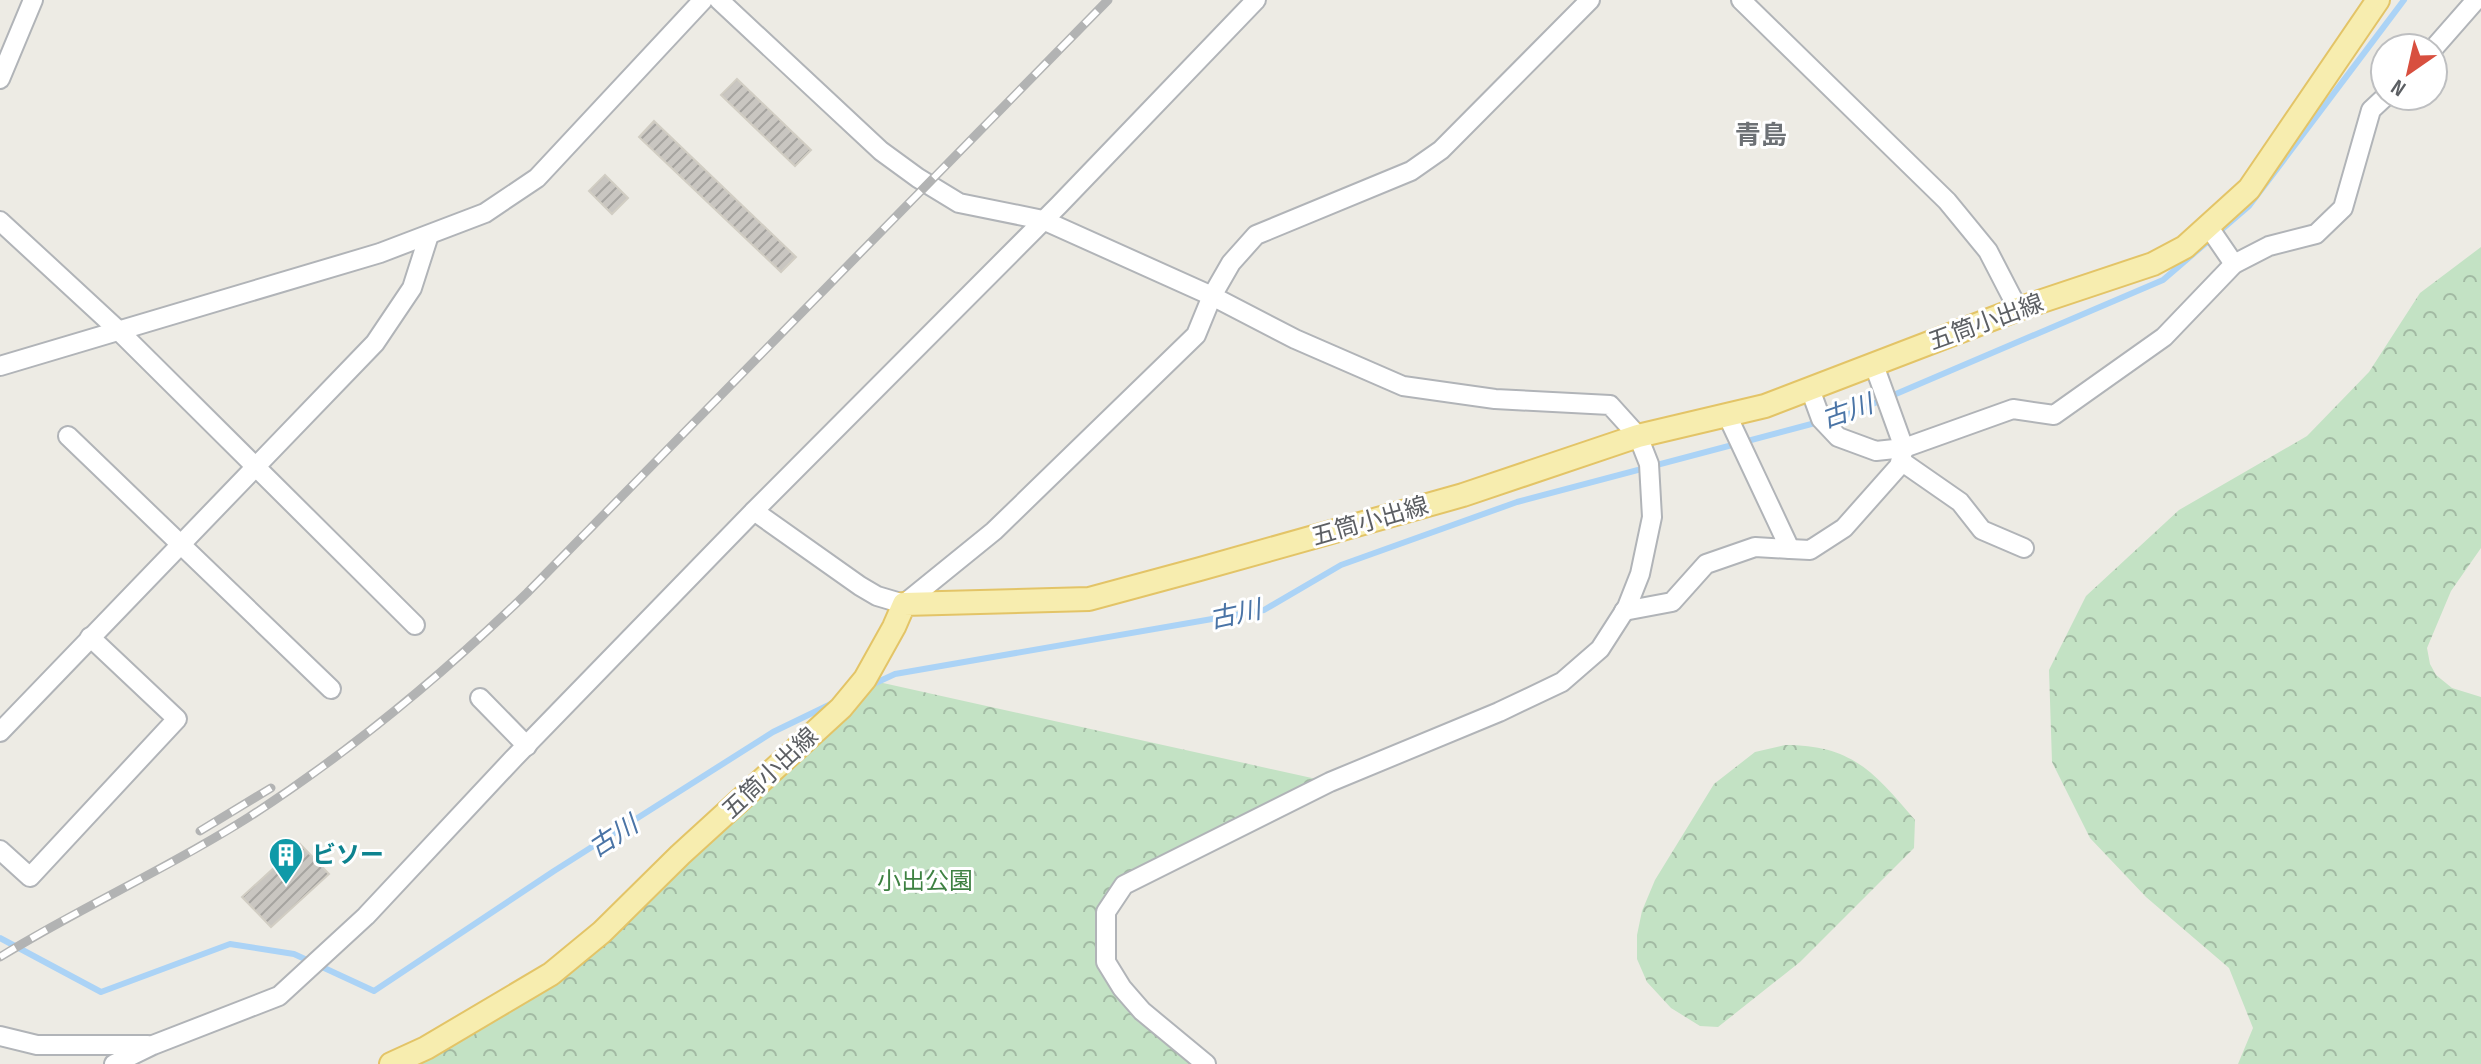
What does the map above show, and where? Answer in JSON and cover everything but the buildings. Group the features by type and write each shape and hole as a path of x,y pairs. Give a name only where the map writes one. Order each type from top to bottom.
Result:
{"main road":[{"name":"五筒小出線","path":"391,1064 426,1048 551,974 602,932 680,855 841,708 865,679 904,604 1089,599 1463,495 1638,436 1765,406 2018,309 2153,264 2185,247 2249,189 2378,0"}],"street":[{"path":"0,79 33,0"},
{"path":"0,366 380,253 485,213 537,178 703,0"},
{"path":"719,0 881,151 959,203 1043,220 1212,296 1295,339 1403,386 1495,399 1610,405 1638,436 1649,464 1652,517 1640,574 1624,611 1600,649 1562,682 1499,712 1330,782 1124,885 1106,912 1106,962 1122,988 1142,1011 1206,1064"},
{"path":"114,1064 153,1045 279,996 366,916 754,511 1256,0"},
{"path":"754,511 860,586 877,596 904,604 994,531 1196,335 1212,296 1231,263 1256,235 1411,171 1441,150 1590,0"},
{"path":"1741,0 1904,156 1962,218 1988,251 2018,309"},
{"path":"2448,32 2476,0"},
{"path":"1810,389 1821,419 1838,437 1876,451 1902,454 2013,409 2054,415 2164,337 2234,264 2269,246 2316,234 2343,208 2370,112"},
{"path":"0,221 117,329 415,625"},
{"path":"2208,226 2234,264"},
{"path":"0,732 375,343 412,288 429,235"},
{"path":"1624,611 1672,602 1706,564 1755,547 1810,550 1844,528 1899,466 1902,454 1874,365"},
{"path":"1727,415 1790,549"},
{"path":"68,436 331,689"},
{"path":"1902,454 1960,502 1982,530 2024,548"},
{"path":"0,850 30,877 177,719 90,637"},
{"path":"480,698 527,746"},
{"path":"0,1036 37,1045 153,1045"}],"green space":[{"path":"2481,247 2481,548 2451,591 2427,648 2436,675 2452,688 2481,697 2481,1064 2238,1064 2253,1028 2229,968 2146,897 2090,838 2052,762 2049,670 2086,596 2179,510 2307,436 2369,372 2420,293"},
{"name":"小出公園","path":"865,679 1330,782 1124,885 1106,912 1106,961 1206,1064 391,1064 551,974"},
{"path":"1785,745 1828,750 1860,764 1874,775 1915,820 1914,848 1800,962 1718,1027 1700,1026 1671,1008 1647,982 1637,959 1637,935 1642,911 1655,880 1714,784 1755,752"}],"waterway":[{"name":"古川","path":"869,686 895,674 1264,610 1341,565 1517,502 1849,414 2163,280 2249,206 2404,0"},
{"name":"古川","path":"0,938 101,992 230,944 294,954 374,991 554,871 773,732 833,703"}],"railway":[{"path":"0,957 249,817 323,766 428,683 527,593 1108,0"},
{"path":"200,831 271,788"}],"place":[{"name":"ビソー","path":"286,886"}],"district":[{"name":"青島","path":"1761,135"}]}
